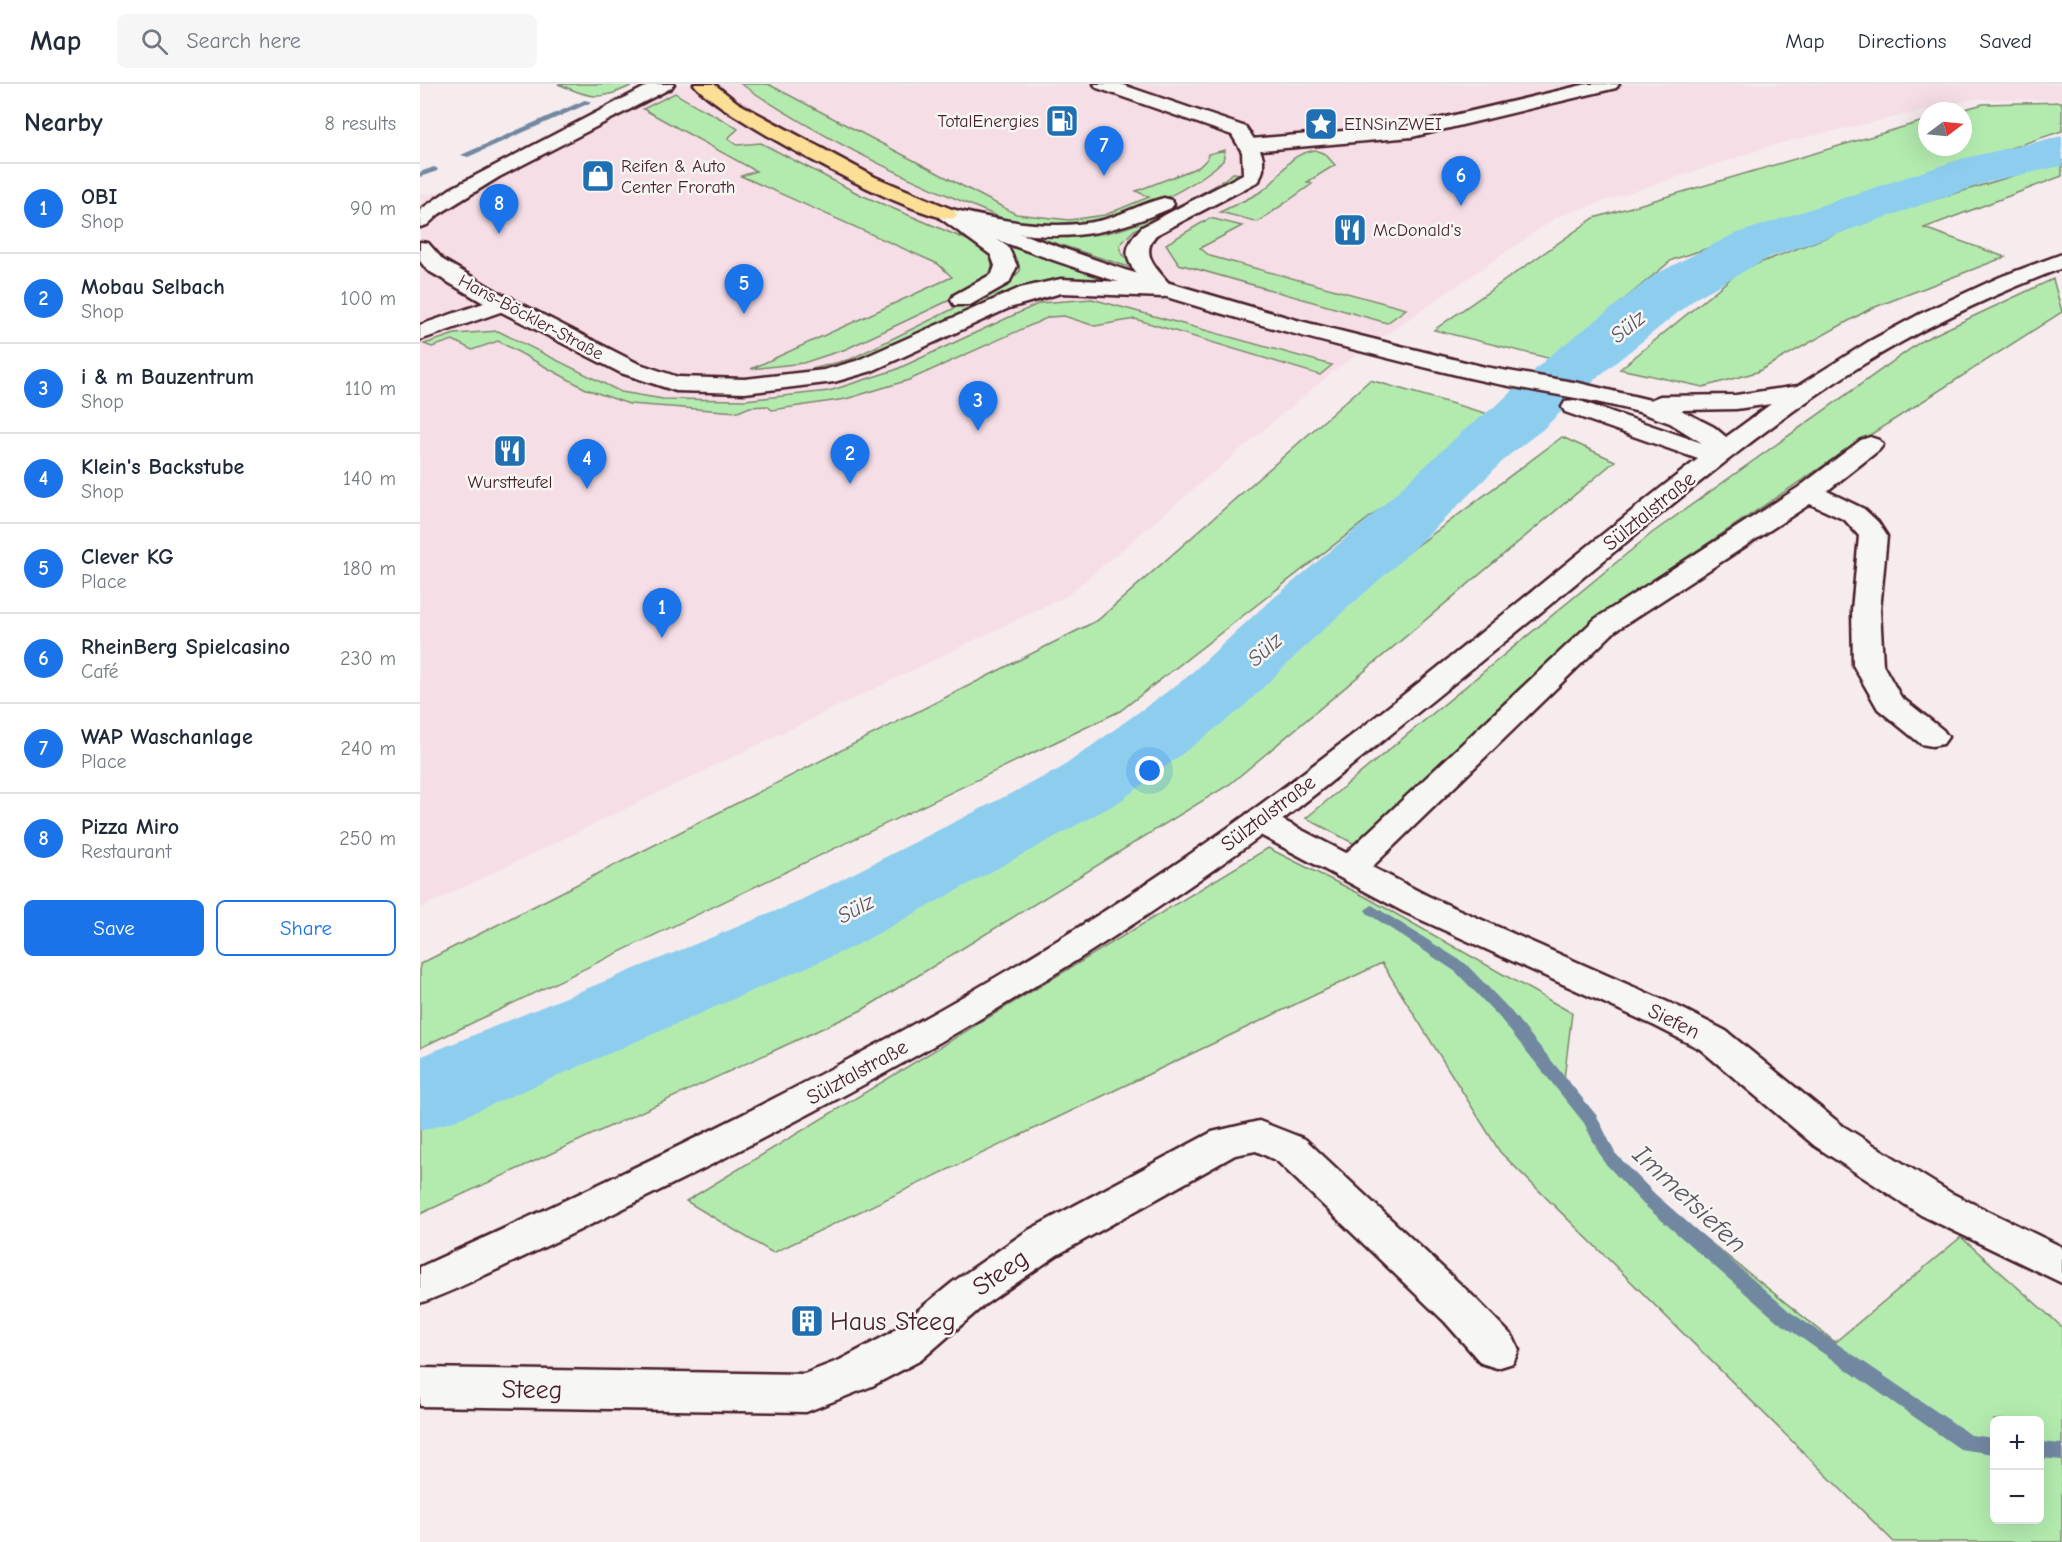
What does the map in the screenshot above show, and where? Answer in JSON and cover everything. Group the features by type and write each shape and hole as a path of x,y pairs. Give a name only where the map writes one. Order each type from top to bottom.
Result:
{"highway":[{"path":"703,84 731,107 868,181 947,214"}],"street":[{"path":"420,221 440,203 490,174 665,84"},
{"path":"1103,84 1239,131 1252,150 1255,168 1252,177 1149,231 1139,239 1136,251 1140,263 1163,290"},
{"path":"947,214 1028,231 1062,233 1094,230 1125,222 1199,189 1252,150 1412,131 1610,84"},
{"path":"947,214 1054,254 1163,290 1485,374 1626,401 1691,422 1717,439 1722,454"},
{"path":"649,375 745,377 847,356 986,289 1001,278 1006,266 1000,252 947,214"},
{"name":"Hans-Böckler-Straße","path":"420,248 435,265 504,303 629,368 676,384 745,386 826,377 864,366 1029,293 1061,286 1163,290"},
{"name":"Sülztalstraße","path":"420,1286 700,1154 886,1056 1096,932 1221,850 1722,454 1805,393 1905,331 1982,293 2062,260"},
{"path":"420,333 504,303"},
{"path":"1485,374 1607,420 1722,454"},
{"path":"1626,401 1736,402 1805,393"},
{"path":"1350,869 1605,625 1808,493 1870,445"},
{"path":"1808,493 1860,517 1869,527 1873,536 1866,610 1868,665 1889,702 1932,737"},
{"name":"Siefen","path":"1259,820 1416,904 1668,1017 1713,1040 1829,1136 1936,1204 2062,1266"},
{"name":"Steeg","path":"420,1387 806,1393 856,1373 905,1347 968,1294 1042,1243 1226,1142 1259,1136 1291,1150 1460,1310 1497,1350"}],"shaded area":[{"path":"680,84 2062,84 2062,100 1975,99 1962,102 1918,102 1918,112 1777,144 1557,217 1336,369 1068,595 420,908 420,194 478,189"}],"green space":[{"path":"558,84 635,84 613,93 596,96 580,93"},
{"path":"741,84 768,84 1016,214 1069,220 1105,215 1149,197 1136,191 1199,167 1207,159 1208,154 1225,150 1223,161 1204,175 1182,189 1132,212 1080,226 1054,228 1030,226 998,216 879,164 795,118"},
{"path":"675,93 738,129 728,138 737,145 761,143 861,195 977,244 991,253 992,267 988,278 967,292 846,349 803,363 751,369 952,277 938,264 741,176 756,171 643,109"},
{"path":"2062,102 2062,131 1672,260 1552,359 1434,330 1594,218 1918,123 1918,156 1972,156 1972,107 1983,104"},
{"path":"1315,150 1325,154 1335,165 1307,182 1312,184 1258,222 1220,212 1262,191 1296,157"},
{"path":"2062,161 2062,176 1924,228 2005,257 1870,309 1757,372 1703,387 1620,369 1741,270 1890,213"},
{"path":"1233,173 1244,174 1134,230 1120,245 1122,254 1135,269 1027,234 1076,236 1119,230 1172,209"},
{"path":"1210,218 1242,226 1200,248 1210,256 1406,309 1387,323 1179,264 1166,244"},
{"path":"1000,242 1114,281 1069,279 1038,283 1003,294 856,362 818,373 812,369 851,359 1010,281 1020,271 1018,261"},
{"path":"2053,279 2062,312 1856,444 1602,614 1366,850 1306,818 1652,533 1923,340"},
{"path":"1092,299 1332,365 1320,375 1135,319 1095,326 1064,316 1049,317 909,380 846,399 772,410 767,406 750,407 738,412 629,404 586,389 498,341 472,350 453,340 432,347 424,344 455,334 498,331 621,392 663,399 745,400 829,391 895,370 1040,303"},
{"path":"1370,380 1499,417 1120,711 420,1048 420,964 1098,620"},
{"path":"1562,437 1615,461 1230,784 862,1010 420,1214 420,1110 876,904 1242,677"},
{"path":"1268,848 1364,896 1572,1013 1564,1079 1611,1156 1642,1188 1835,1342 1961,1237 2062,1327 2062,1542 1894,1542 1500,1152 1382,963 773,1253 686,1201"}],"waterway":[{"path":"465,155 588,102"},
{"name":"Sülz","path":"420,1096 824,925 1090,785 1213,694 1289,622 1390,535 1486,443 1520,417 1573,367 1676,286 1751,246 1978,169 2062,151"},
{"path":"420,175 434,169"},
{"name":"Immetsiefen","path":"1372,910 1461,968 1504,1013 1591,1120 1609,1157 1649,1199 1783,1316 1967,1443 1990,1446"},
{"name":"Immetsiefen","path":"2044,1450 2062,1452"}],"place":[{"name":"TotalEnergies","path":"1062,121"},
{"name":"EINSinZWEI","path":"1321,124"},
{"name":"Reifen & Auto Center Frorath","path":"598,176"},
{"name":"WAP Waschanlage","path":"1104,176"},
{"name":"RheinBerg Spielcasino","path":"1461,206"},
{"name":"McDonald's","path":"1350,230"},
{"name":"Pizza Miro","path":"499,234"},
{"name":"Clever KG","path":"744,314"},
{"name":"i & m Bauzentrum","path":"978,431"},
{"name":"Wurstteufel","path":"510,451"},
{"name":"Mobau Selbach","path":"850,484"},
{"name":"Klein's Backstube","path":"587,489"},
{"name":"OBI","path":"662,638"},
{"name":"Haus Steeg","path":"807,1321"}]}
